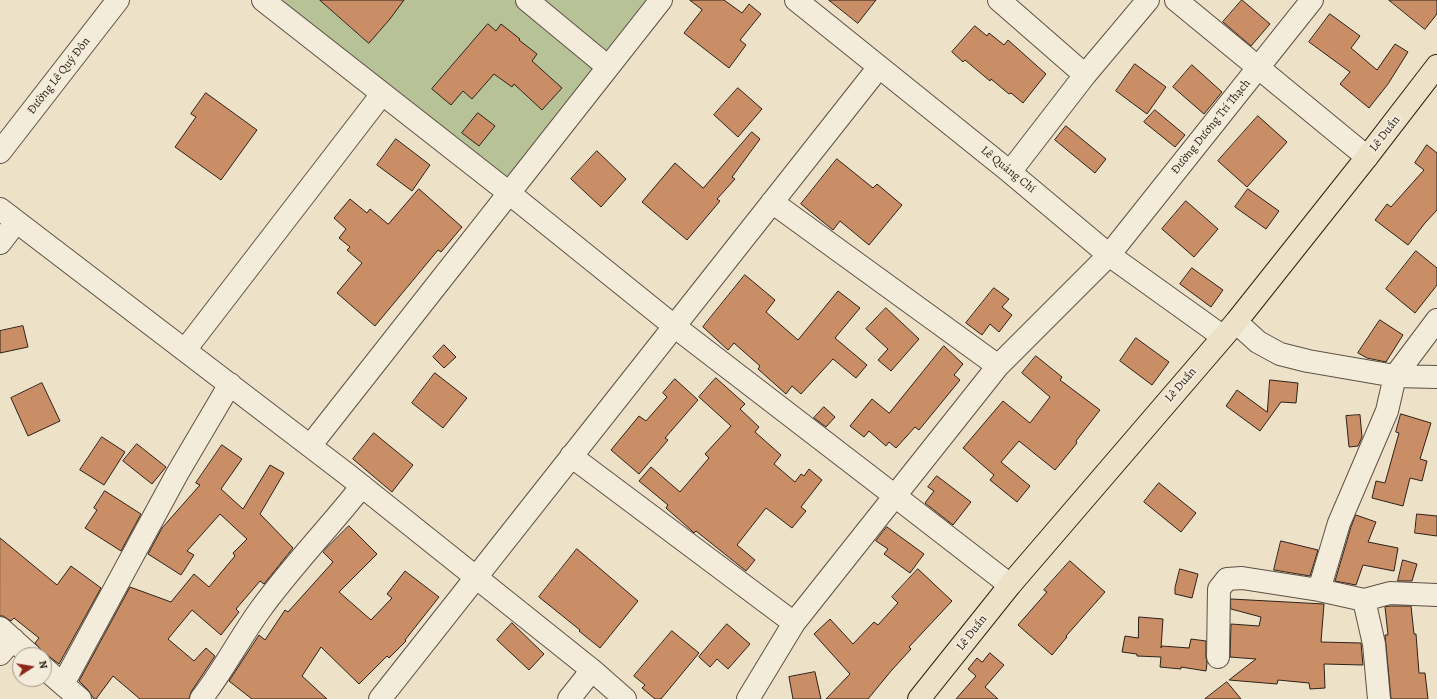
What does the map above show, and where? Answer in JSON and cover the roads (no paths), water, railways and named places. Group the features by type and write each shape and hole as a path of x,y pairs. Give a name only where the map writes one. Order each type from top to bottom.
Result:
{"main road":[{"name":"Lê Duẩn","path":"919,699 1010,585 1229,329 1367,157 1437,66"}],"street":[{"name":"Đường Lê Quý Đôn","path":"0,152 118,0"},
{"path":"527,0 608,67"},
{"path":"310,446 661,0"},
{"name":"Lê Quảng Chí","path":"796,0 1010,172 1109,254 1229,329 1280,354 1308,361 1395,376 1437,377"},
{"path":"999,0 1085,75"},
{"path":"1010,172 1085,75 1148,0"},
{"path":"1176,0 1367,157"},
{"name":"Đường Dương Trí Thạch","path":"748,699 794,624 998,366 1109,254 1312,0"},
{"path":"274,3 382,94 674,326 1010,585"},
{"path":"380,699 475,576 879,67"},
{"path":"185,350 382,94"},
{"path":"772,202 998,366"},
{"path":"0,243 8,215 362,486 592,670 625,699"},
{"path":"1319,590 1338,523 1387,412 1395,376 1437,320"},
{"path":"63,684 177,474 230,384"},
{"path":"571,456 794,624"},
{"path":"201,699 219,675 260,610 294,567 336,520 362,486"},
{"path":"1218,657 1219,589 1227,579 1242,578 1319,590 1364,600 1390,593 1437,595"},
{"path":"1364,600 1374,644 1379,699"},
{"path":"4,640 16,647"},
{"path":"569,699 592,670"},
{"path":"52,675 80,699"}]}
